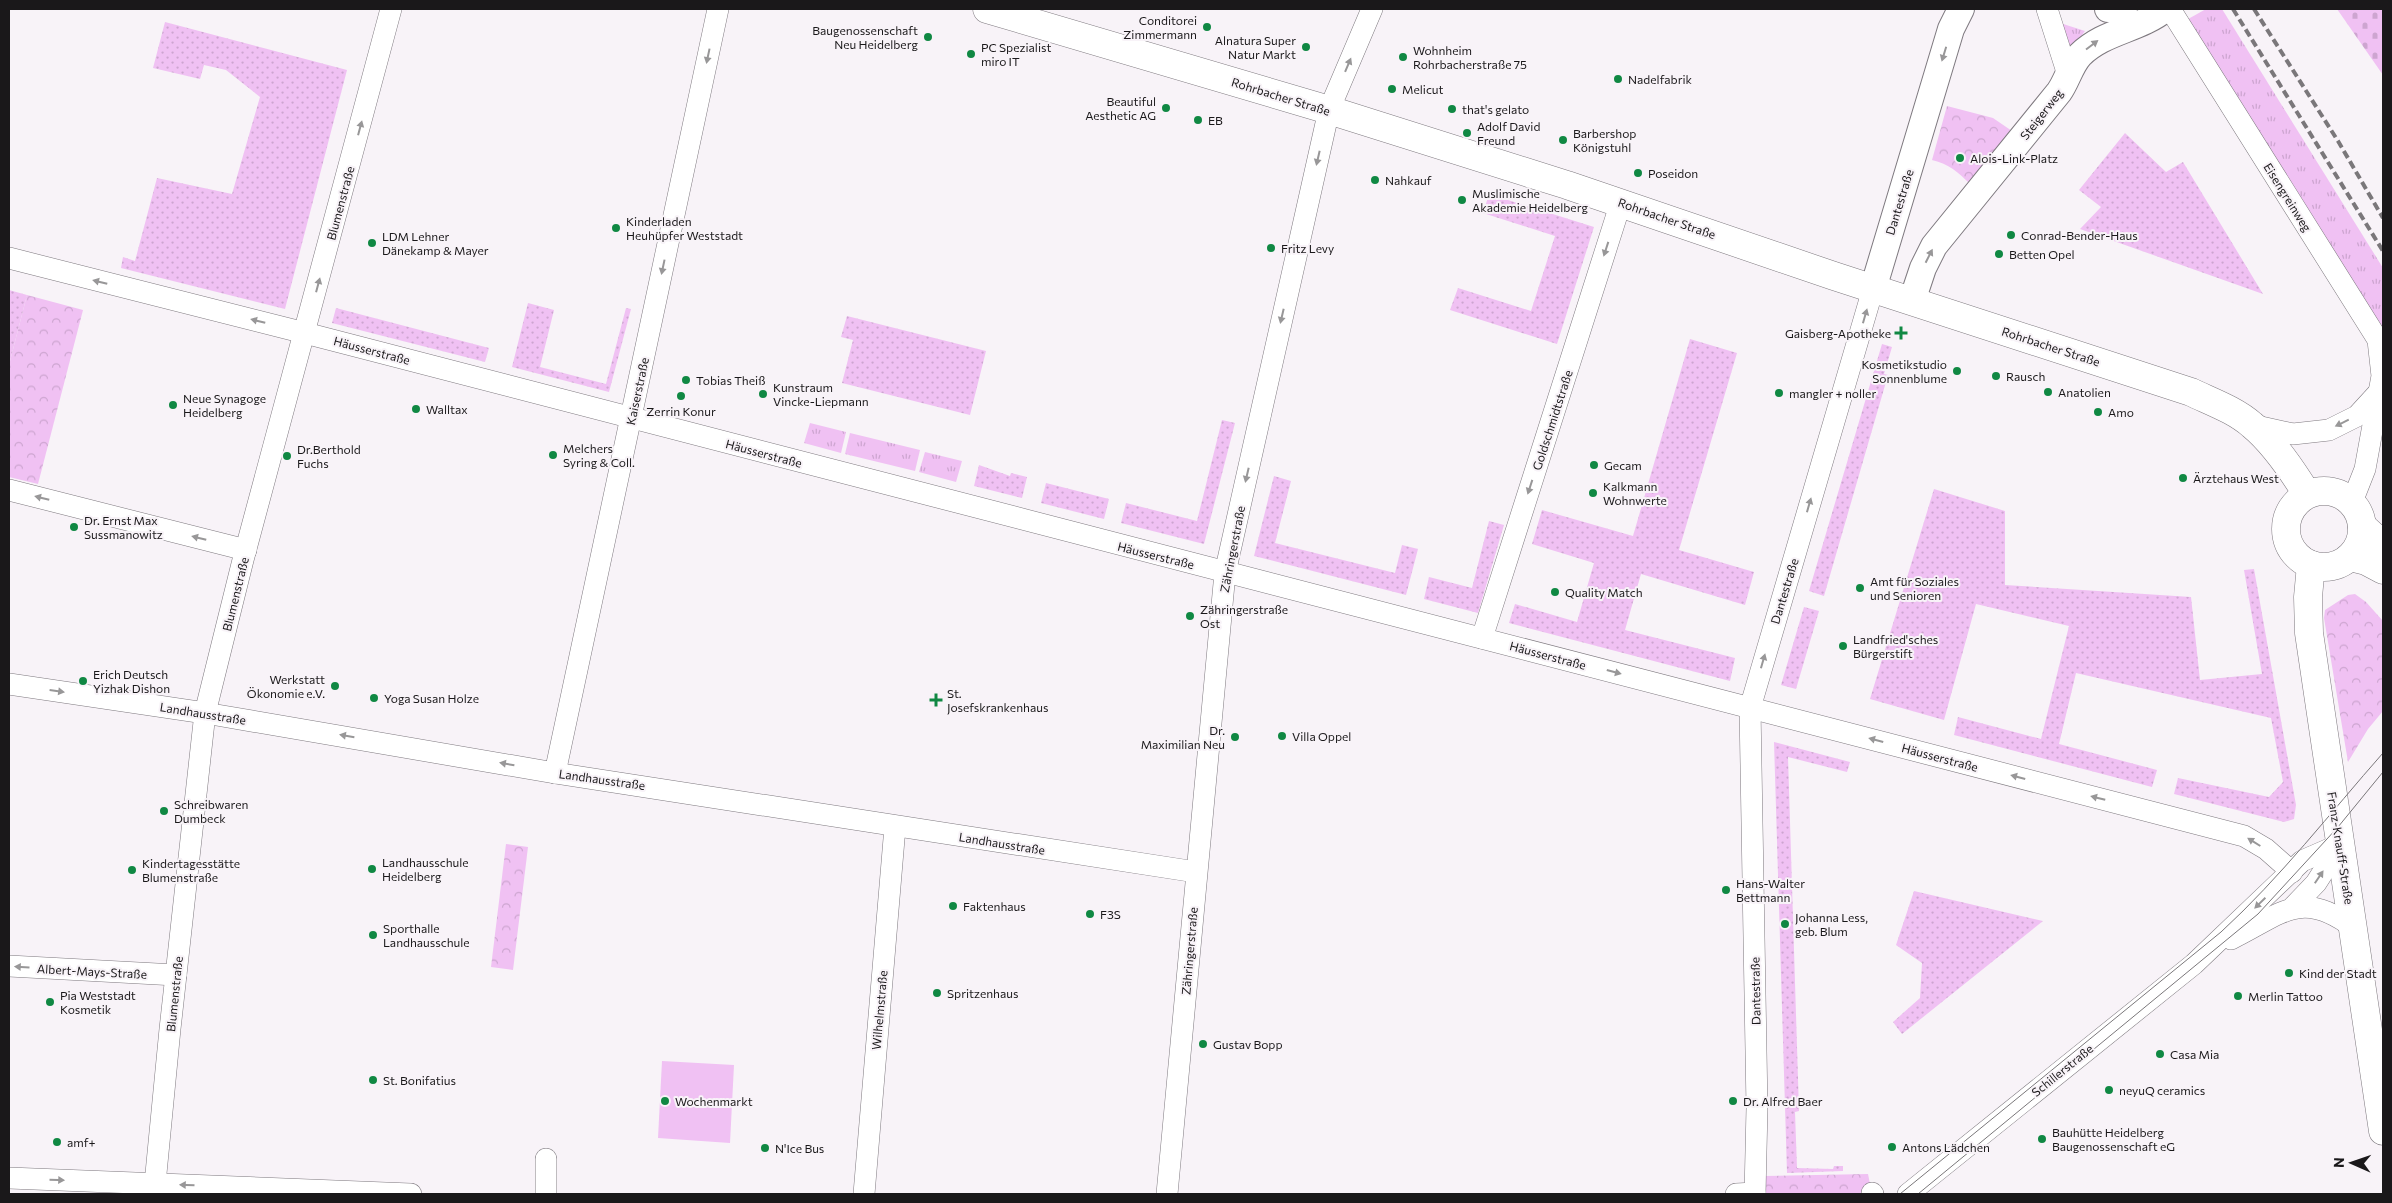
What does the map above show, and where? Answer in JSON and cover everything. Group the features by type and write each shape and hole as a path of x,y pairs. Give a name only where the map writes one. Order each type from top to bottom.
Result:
{"main road":[{"name":"Rohrbacher Straße","path":"1000,11 1329,110 1621,202 1873,289 2191,392 2228,409 2252,424 2282,458 2307,494"},
{"path":"2357,514 2358,546 2350,556 2331,566 2311,565 2296,554 2286,533 2286,524 2292,508 2307,494 2315,491 2334,492 2357,514 2383,545"},
{"path":"2350,556 2366,561 2383,570"},
{"name":"Franz-Knauff-Straße","path":"2311,565 2308,597 2308,633 2354,928 2383,1132"}],"street":[{"name":"Blumenstraße","path":"154,1189 205,713 245,555 391,9"},
{"name":"Kaiserstraße","path":"555,773 718,9"},
{"name":"Zähringerstraße","path":"1167,1194 1225,573 1329,110 1372,9"},
{"name":"Dantestraße","path":"1749,1194 1757,1108 1750,708 1951,29 1961,9"},
{"path":"2047,9 2068,75"},
{"path":"2108,9 2124,9"},
{"name":"Steigerweg","path":"1912,301 1923,268 1934,246 2059,92 2080,55 2102,38 2142,22 2165,9"},
{"name":"Eisengreinweg","path":"2170,9 2378,340 2382,376 2357,514"},
{"name":"Goldschmidtstraße","path":"1482,638 1621,202"},
{"name":"Häusserstraße","path":"9,258 305,333 2244,836 2266,849 2292,872"},
{"path":"2252,424 2294,434 2329,430 2357,416 2379,392"},
{"path":"9,490 245,555"},
{"name":"Landhausstraße","path":"9,684 205,713 555,773 685,792 895,827 1196,872"},
{"name":"Wilhelmstraße","path":"864,1194 895,827"},
{"name":"Schillerstraße","path":"1908,1194 2215,946 2302,861 2341,844"},
{"name":"Schillerstraße","path":"2215,946 2293,907 2316,882 2341,844"},
{"name":"Schillerstraße","path":"2293,907 2317,908 2337,915 2354,928"},
{"name":"Albert-Mays-Straße","path":"9,966 176,975"},
{"path":"546,1159 546,1194"},
{"path":"9,1178 154,1189 411,1194"}],"green space":[{"path":"2206,9 2222,9 2383,268 2383,350 2181,23"},
{"path":"2337,9 2383,9 2383,75"},
{"path":"165,22 347,70 285,309 121,268 123,257 135,261 157,178 232,194 260,97 226,70 204,65 200,79 153,68"},
{"path":"2057,22 2085,31 2068,54"},
{"path":"1947,106 1993,118 2012,131 1970,184 1953,169 1932,160"},
{"path":"2125,133 2166,172 2183,162 2263,294 2080,229 2101,207 2079,190"},
{"path":"1489,194 1594,227 1557,344 1450,310 1458,288 1531,311 1555,236 1483,213"},
{"path":"9,290 27,295 9,365"},
{"path":"27,295 83,310 38,484 9,477 9,365"},
{"path":"528,303 554,310 540,367 606,384 626,308 631,309 609,392 512,367"},
{"path":"336,308 489,348 485,362 332,323"},
{"path":"847,316 986,351 970,415 842,383 853,340 841,337"},
{"path":"1690,339 1737,353 1679,550 1754,572 1745,605 1641,574 1625,630 1735,658 1730,681 1509,623 1515,604 1577,622 1594,563 1532,544 1542,510 1633,536"},
{"path":"1882,344 1892,347 1884,374 1888,375 1824,596 1809,591"},
{"path":"1222,420 1235,423 1204,544 1121,523 1126,503 1197,521"},
{"path":"810,423 846,432 841,453 804,443"},
{"path":"850,433 920,450 915,471 845,454"},
{"path":"925,452 962,461 956,482 919,472"},
{"path":"979,465 1010,476 1011,473 1027,477 1022,498 974,486"},
{"path":"1274,476 1291,481 1275,543 1395,573 1402,545 1418,549 1406,595 1254,556"},
{"path":"1046,483 1109,499 1104,519 1041,503"},
{"path":"1934,489 2005,511 2005,585 2191,597 2200,680 2262,674 2244,570 2254,569 2296,805 2294,819 2284,822 2174,794 2178,778 2269,797 2283,782 2271,718 2076,673 2059,744 2157,770 2152,787 1954,735 1958,717 2041,739 2069,626 1976,604 1944,720 1870,699"},
{"path":"1489,521 1504,525 1478,613 1424,599 1429,577 1472,588"},
{"path":"2355,594 2366,602 2383,621 2383,711 2368,729 2348,762 2324,618 2325,610 2348,595"},
{"path":"1804,607 1819,611 1796,689 1781,685"},
{"path":"1774,742 1850,762 1847,772 1788,757 1799,1111 1795,1112 1797,1168 1833,1169 1834,1166 1843,1166 1843,1171 1787,1173"},
{"path":"506,844 528,847 513,970 491,967"},
{"path":"1914,891 2043,921 1902,1034 1893,1022 1920,998 1922,963 1896,945"},
{"path":"662,1061 734,1065 730,1143 658,1138"},
{"path":"1868,1174 1872,1194 1763,1194 1764,1176"}],"tram line":[{"path":"1900,1194 2221,932 2285,867 2383,753"},
{"path":"1918,1194 2258,914 2338,827 2383,772"}],"railway":[{"path":"2233,9 2383,251"},
{"path":"2254,9 2338,141 2383,218"}],"place":[{"name":"Conditorei Zimmermann","path":"1207,27"},
{"name":"Baugenossenschaft Neu Heidelberg","path":"928,37"},
{"name":"Alnatura Super Natur Markt","path":"1306,47"},
{"name":"PC Spezialist miro IT","path":"971,54"},
{"name":"Wohnheim Rohrbacherstraße 75","path":"1403,57"},
{"name":"Nadelfabrik","path":"1618,79"},
{"name":"Melicut","path":"1392,89"},
{"name":"Beautiful Aesthetic AG","path":"1166,108"},
{"name":"that's gelato","path":"1452,109"},
{"name":"EB","path":"1198,120"},
{"name":"Adolf David Freund","path":"1467,133"},
{"name":"Barbershop Königstuhl","path":"1563,140"},
{"name":"Alois-Link-Platz","path":"1960,158"},
{"name":"Poseidon","path":"1638,173"},
{"name":"Nahkauf","path":"1375,180"},
{"name":"Muslimische Akademie Heidelberg","path":"1462,200"},
{"name":"Kinderladen Heuhüpfer Weststadt","path":"616,228"},
{"name":"Conrad-Bender-Haus","path":"2011,235"},
{"name":"LDM Lehner Dänekamp & Mayer","path":"372,243"},
{"name":"Fritz Levy","path":"1271,248"},
{"name":"Betten Opel","path":"1999,254"},
{"name":"Gaisberg-Apotheke","path":"1901,333"},
{"name":"Kosmetikstudio Sonnenblume","path":"1957,371"},
{"name":"Rausch","path":"1996,376"},
{"name":"Tobias Theiß","path":"686,380"},
{"name":"Anatolien","path":"2048,392"},
{"name":"mangler + noller","path":"1779,393"},
{"name":"Kunstraum Vincke-Liepmann","path":"763,394"},
{"name":"Zerrin Konur","path":"681,396"},
{"name":"Neue Synagoge Heidelberg","path":"173,405"},
{"name":"Walltax","path":"416,409"},
{"name":"Amo","path":"2098,412"},
{"name":"Melchers Syring & Coll.","path":"553,455"},
{"name":"Dr.Berthold Fuchs","path":"287,456"},
{"name":"Gecam","path":"1594,465"},
{"name":"Ärztehaus West","path":"2183,478"},
{"name":"Kalkmann Wohnwerte","path":"1593,493"},
{"name":"Dr. Ernst Max Sussmanowitz","path":"74,527"},
{"name":"Amt für Soziales und Senioren","path":"1860,588"},
{"name":"Quality Match","path":"1555,592"},
{"name":"Zähringerstraße Ost","path":"1190,616"},
{"name":"Landfried'sches Bürgerstift","path":"1843,646"},
{"name":"Erich Deutsch Yizhak Dishon","path":"83,681"},
{"name":"Werkstatt Ökonomie e.V.","path":"335,686"},
{"name":"Yoga Susan Holze","path":"374,698"},
{"name":"St. Josefskrankenhaus","path":"936,700"},
{"name":"Villa Oppel","path":"1282,736"},
{"name":"Dr. Maximilian Neu","path":"1235,737"},
{"name":"Schreibwaren Dumbeck","path":"164,811"},
{"name":"Landhausschule Heidelberg","path":"372,869"},
{"name":"Kindertagesstätte Blumenstraße","path":"132,870"},
{"name":"Hans-Walter Bettmann","path":"1726,890"},
{"name":"Faktenhaus","path":"953,906"},
{"name":"F3S","path":"1090,914"},
{"name":"Johanna Less, geb. Blum","path":"1785,924"},
{"name":"Sporthalle Landhausschule","path":"373,935"},
{"name":"Kind der Stadt","path":"2289,973"},
{"name":"Spritzenhaus","path":"937,993"},
{"name":"Merlin Tattoo","path":"2238,996"},
{"name":"Pia Weststadt Kosmetik","path":"50,1002"},
{"name":"Gustav Bopp","path":"1203,1044"},
{"name":"Casa Mia","path":"2160,1054"},
{"name":"St. Bonifatius","path":"373,1080"},
{"name":"neyuQ ceramics","path":"2109,1090"},
{"name":"Wochenmarkt","path":"665,1101"},
{"name":"Dr. Alfred Baer","path":"1733,1101"},
{"name":"Bauhütte Heidelberg Baugenossenschaft eG","path":"2042,1139"},
{"name":"amf+","path":"57,1142"},
{"name":"Antons Lädchen","path":"1892,1147"},
{"name":"N'Ice Bus","path":"765,1148"}]}
